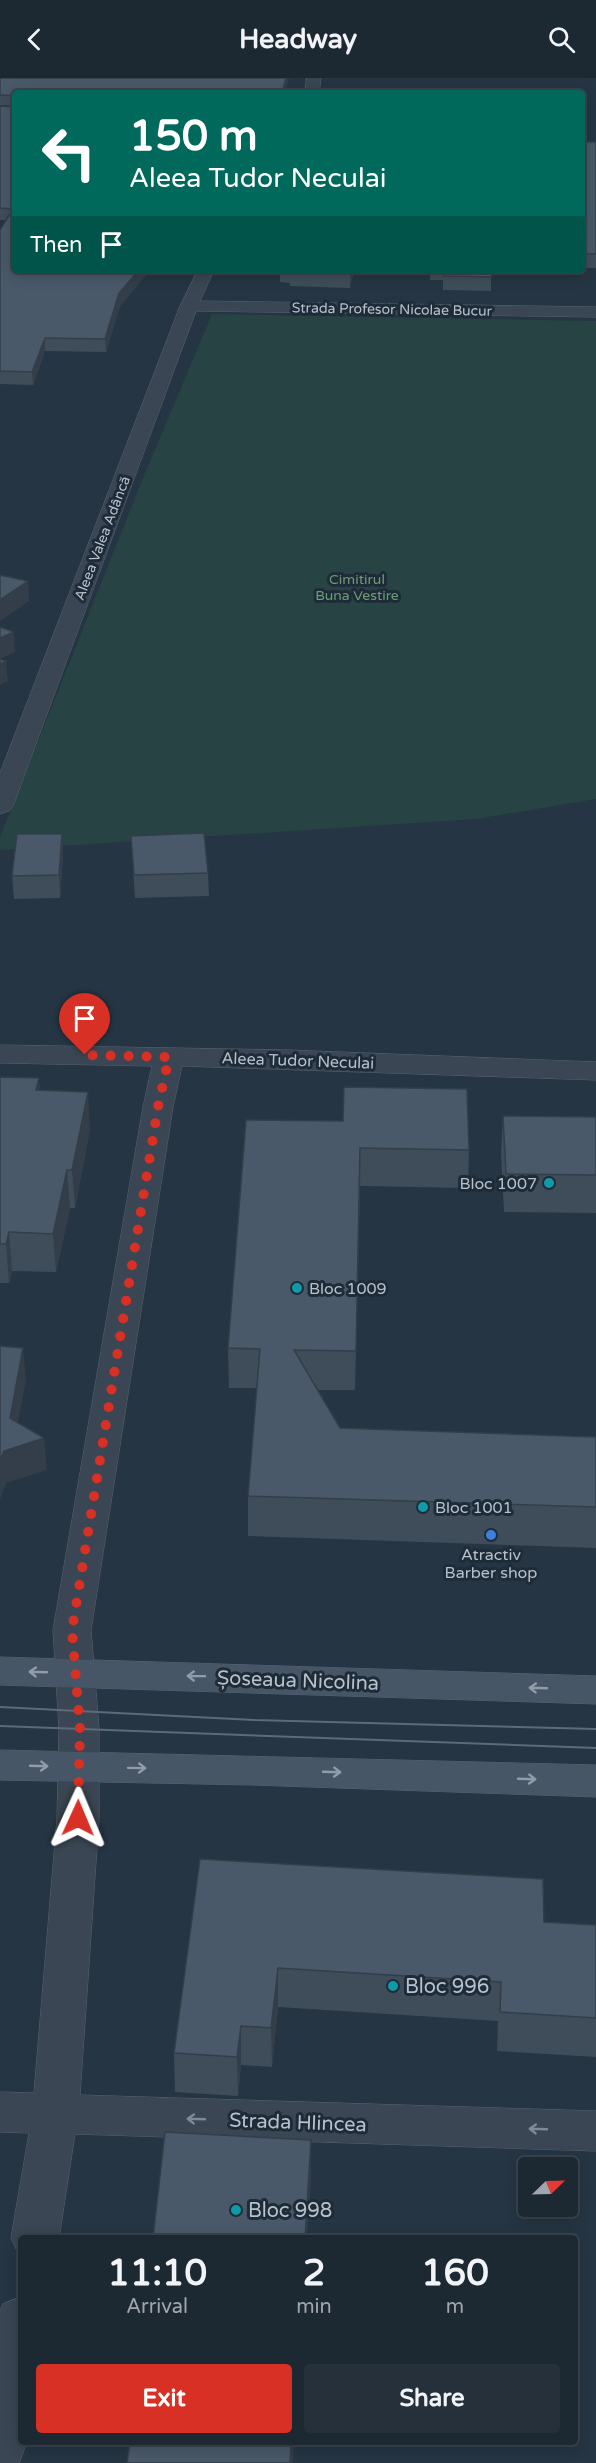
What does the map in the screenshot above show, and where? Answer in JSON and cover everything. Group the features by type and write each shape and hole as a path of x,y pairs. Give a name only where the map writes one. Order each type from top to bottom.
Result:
{"main road":[{"name":"Șoseaua Nicolina","path":"0,1671 596,1690"},
{"path":"0,1765 596,1781"}],"street":[{"name":"Aleea Valea Adâncă","path":"3,794 189,306 205,273"},
{"name":"Strada Profesor Nicolae Bucur","path":"189,306 596,312"},
{"name":"Aleea Tudor Neculai","path":"0,1054 169,1057 596,1071"},
{"path":"35,2235 55,2115 78,1818 80,1729 72,1630 158,1107 169,1057"},
{"name":"Strada Hlincea","path":"0,2112 596,2131"},
{"path":"0,2447 18,2338"}],"green space":[{"name":"Cimitirul Buna Vestire","path":"212,314 596,321 596,799 476,819 0,850 0,837 141,483"}],"building":[{"path":"0,78 286,78 283,90 12,90 12,96 0,95"},
{"path":"0,106 12,107 12,209 0,208"},
{"path":"585,142 596,142 596,254 585,254"},
{"path":"12,211 12,273 136,273 119,293 105,339 45,338 32,372 0,371 0,230"},
{"path":"444,273 491,273 492,277 444,276"},
{"path":"0,575 28,581 0,600"},
{"path":"0,627 14,632 0,638"},
{"path":"204,833 208,873 134,875 131,836"},
{"path":"17,834 62,834 59,875 12,876"},
{"path":"0,1077 39,1078 36,1090 88,1092 72,1170 67,1170 53,1234 9,1232 6,1244 0,1244"},
{"path":"344,1087 467,1089 469,1150 360,1148 356,1351 294,1350 340,1428 596,1437 596,1507 248,1496 260,1349 228,1348 246,1120 343,1121"},
{"path":"503,1116 596,1117 596,1175 506,1174"},
{"path":"0,1346 23,1348 10,1418 44,1438 4,1451 0,1460"},
{"name":"Bloc 996","path":"200,1859 543,1879 544,1922 596,1925 596,2018 500,2012 501,1982 278,1968 271,2028 241,2026 237,2057 174,2053"},
{"path":"165,2132 311,2140 305,2235 153,2235"},
{"path":"130,2445 291,2445 290,2463 127,2463"}],"tram line":[{"path":"0,1707 254,1720 596,1729"},
{"path":"0,1726 596,1748"}],"place":[{"name":"Bloc 1007","path":"549,1183"},
{"name":"Bloc 1009","path":"297,1288"},
{"name":"Bloc 1001","path":"423,1507"},
{"name":"Atractiv Barber shop","path":"491,1535"},
{"name":"Bloc 996","path":"393,1986"},
{"name":"Bloc 998","path":"236,2210"}],"route":[{"path":"78,1818 80,1729 72,1630 158,1107 169,1057 85,1055"}]}
